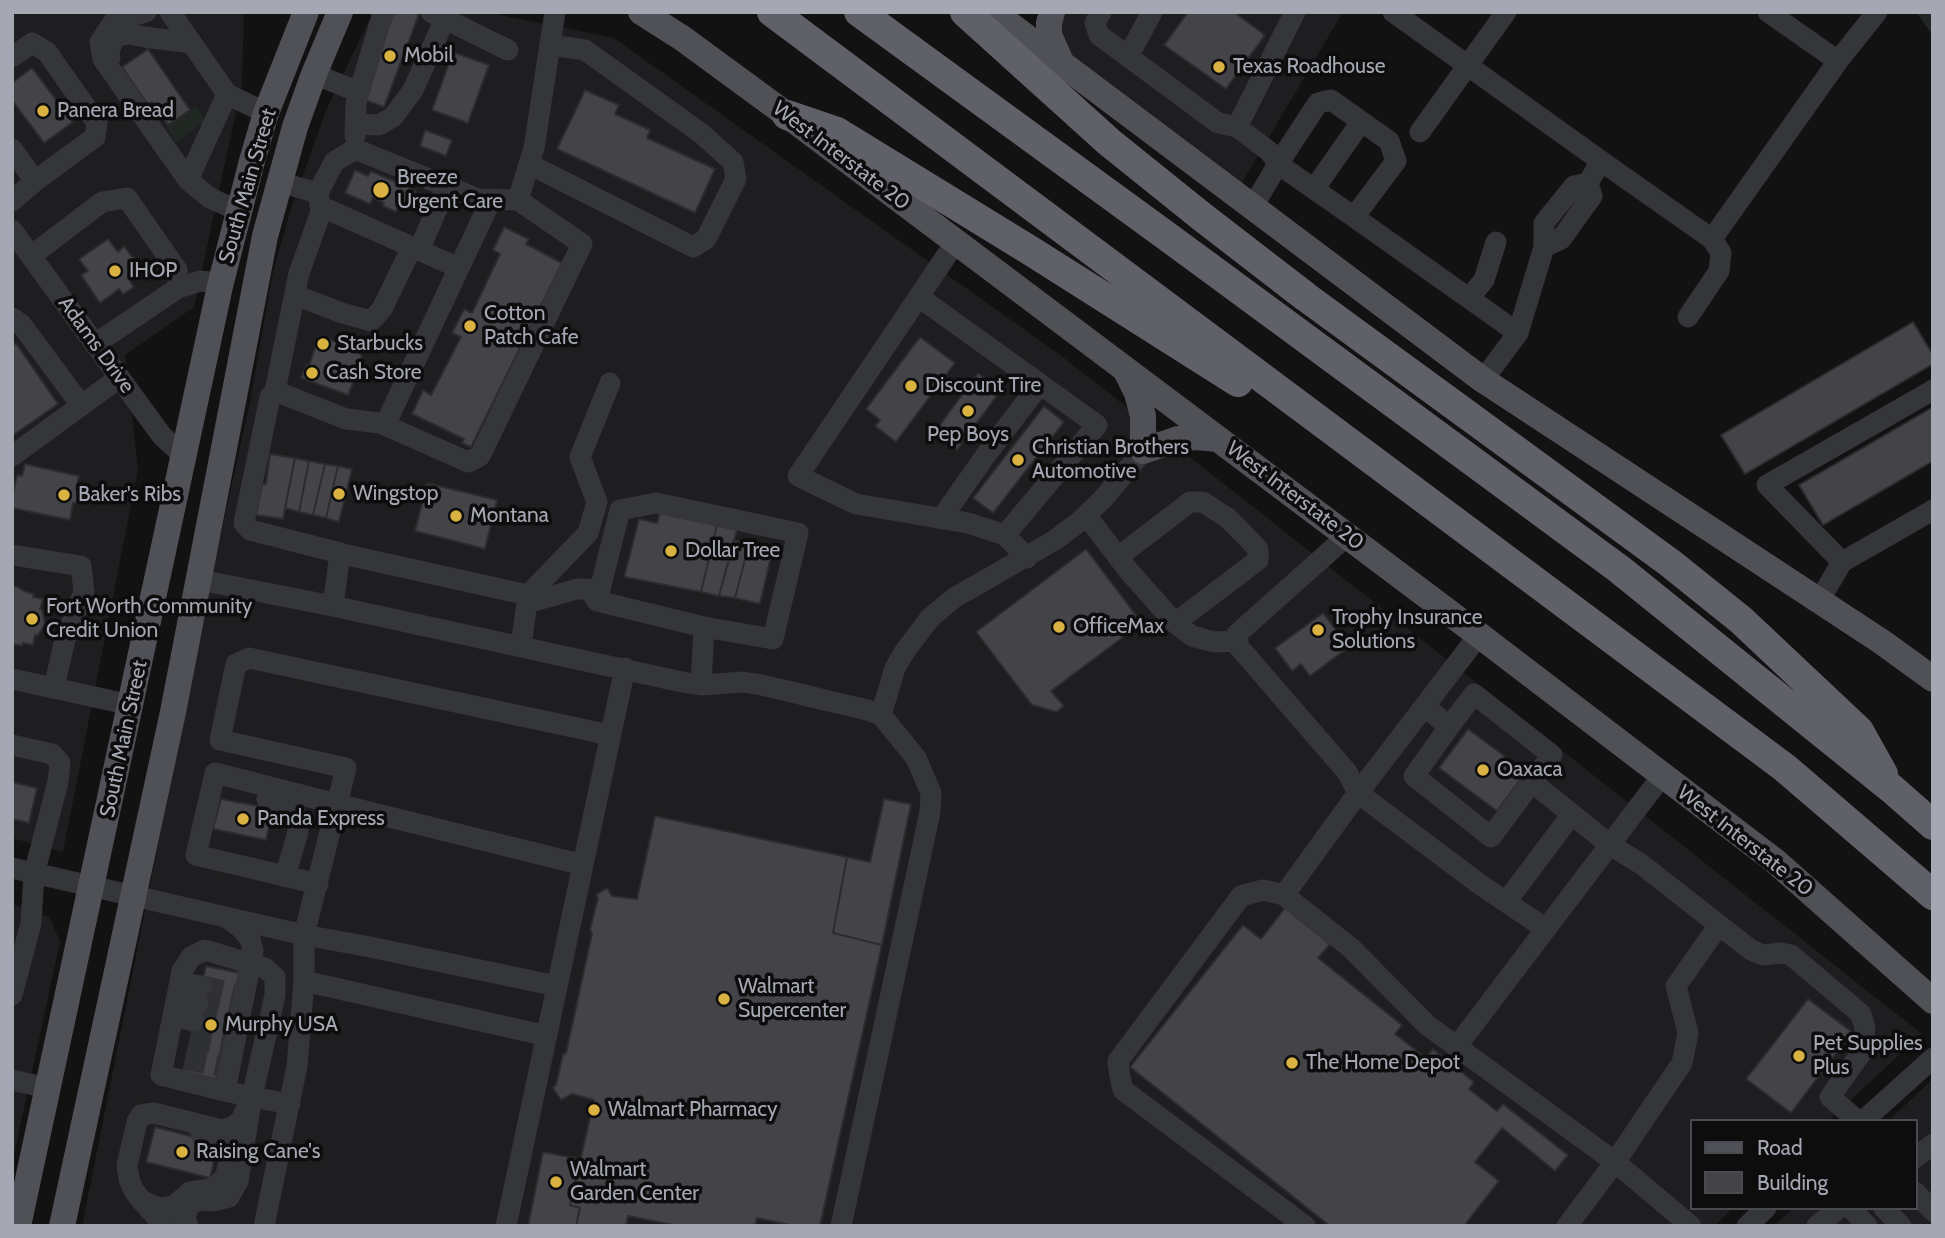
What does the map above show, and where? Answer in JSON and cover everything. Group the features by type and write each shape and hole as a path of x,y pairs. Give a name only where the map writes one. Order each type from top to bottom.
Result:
{"highway":[{"path":"772,12 1785,768 1933,895"},
{"path":"859,12 1619,569 1933,825"},
{"path":"965,12 1110,142 1201,215 1306,297 1670,563 1741,620 1859,731 1892,789"},
{"path":"788,115 837,132 1031,250 1234,379 1345,458 1384,468"}],"main road":[{"name":"South Main Street","path":"18,1226 220,283 266,113 306,12"},
{"name":"South Main Street","path":"62,1226 200,580 253,291 278,182 295,127 340,12"},
{"name":"West Interstate 20","path":"641,12 682,37 788,115 1775,861 1933,1001"},
{"path":"996,15 1016,19 1034,12"},
{"path":"1052,12 1049,35 1062,64"},
{"path":"996,15 1483,380 1882,642 1933,679"},
{"path":"1125,370 1137,393 1143,416 1143,451 1178,439 1218,439"},
{"path":"173,712 180,620 203,486 184,456"}],"street":[{"path":"355,149 356,103 385,12"},
{"path":"518,200 534,148 555,12"},
{"path":"1101,12 1095,23 1099,35 1217,123 1237,127 1270,152 1278,164 1518,333"},
{"path":"1128,57 1152,12"},
{"path":"1393,12 1712,239 1721,253 1719,271 1688,317"},
{"path":"1420,132 1506,12"},
{"path":"1768,12 1838,61"},
{"path":"1712,239 1838,61 1877,12"},
{"path":"1237,127 1292,14"},
{"path":"355,124 379,125 393,117 412,90 441,15 508,50"},
{"path":"239,211 210,198 182,172 103,58 100,42 114,21 142,27 181,28 227,94 266,113"},
{"path":"12,57 32,43 47,52 97,123 95,137 12,201"},
{"path":"529,164 694,247 706,239 736,179 733,162 691,126 585,50 550,45"},
{"path":"314,74 359,93"},
{"path":"182,172 227,94"},
{"path":"1252,208 1318,103 1331,100 1389,141 1396,161 1354,217"},
{"path":"1314,189 1361,122"},
{"path":"12,149 35,181"},
{"path":"275,391 346,419 385,425 468,462 481,456 582,244 518,200 478,199 355,149"},
{"path":"355,149 334,162 319,200 321,212 299,273 244,523 250,530 527,599 589,589 597,601 704,627 773,639 798,533 656,503 620,510 597,601"},
{"path":"1483,380 1518,333 1544,247 1544,223 1574,186 1588,183 1601,161"},
{"path":"278,182 459,268"},
{"path":"295,295 371,321 382,309 447,186"},
{"path":"31,256 102,202 127,198 177,270 178,288"},
{"path":"385,425 491,200"},
{"name":"Adams Drive","path":"12,230 167,443 184,456"},
{"path":"1469,298 1484,280 1496,242"},
{"path":"955,243 799,476 856,504 968,523 1005,535 1027,558"},
{"path":"95,344 178,288 200,281 220,283"},
{"path":"919,296 1097,425 1005,535"},
{"path":"12,318 21,324 81,405"},
{"path":"12,456 119,378"},
{"path":"521,646 527,599 588,533 597,502 580,457 610,383"},
{"path":"941,519 1040,384"},
{"path":"1842,562 1767,485 1933,390"},
{"path":"881,715 895,668 905,650 930,618 954,598 1055,540 1111,490 1143,451"},
{"path":"1118,557 1189,502 1203,502 1229,519 1258,549 1258,560 1175,623"},
{"path":"1819,601 1842,562 1933,510"},
{"path":"1086,515 1175,623 1192,636 1213,642 1238,641"},
{"path":"1347,536 1237,634 1238,646 1347,772 1358,793 1466,875 1545,929"},
{"path":"333,606 338,553"},
{"path":"12,555 81,566 84,592 66,635 54,687"},
{"path":"200,580 682,682 701,685 743,682 762,685 881,715 916,758 930,793 930,812 841,1226"},
{"path":"701,685 704,627"},
{"path":"1284,895 1479,635"},
{"path":"264,1226 297,1066 304,981 304,935 346,768 220,740 236,664 248,658 610,735"},
{"path":"506,1226 625,668"},
{"path":"12,678 131,705"},
{"path":"1474,694 1552,755 1492,837 1414,776 1449,727 1474,694"},
{"path":"1425,706 1449,727"},
{"path":"12,746 52,754 60,763 58,782 34,874 31,923 12,995"},
{"path":"318,884 196,855 215,774 583,865"},
{"path":"1457,1046 1662,776"},
{"path":"1532,782 1610,845 1641,864 1751,950 1763,955 1791,955 1861,1014 1865,1028 1861,1053 1830,1097 1858,1119"},
{"path":"212,787 288,804 297,816 298,832 285,877"},
{"path":"1506,902 1572,814"},
{"path":"12,868 304,935 557,986"},
{"path":"1305,1226 1123,1090 1119,1077 1118,1061 1241,896 1263,890 1284,895 1351,948 1427,1024 1615,1162 1691,1226"},
{"path":"224,916 240,927 250,939 253,951 232,1030 225,1091"},
{"path":"1567,1226 1615,1162 1682,1063 1688,1033 1676,986 1719,925"},
{"path":"188,1226 187,1210 190,1206 199,1200 214,1201 229,1197 237,1181 252,1097 275,995 275,977 265,968 205,950 191,957 182,971 183,1020 160,1075 225,1091 252,1097 290,1104"},
{"path":"304,981 547,1036"},
{"path":"1862,1119 1933,1058"},
{"path":"12,1080 47,1087"},
{"path":"169,1226 158,1219 141,1200 129,1179 127,1165 141,1115 154,1114 222,1130 229,1129 241,1120 252,1097"},
{"path":"137,1122 217,1139 226,1143 231,1152 226,1175 219,1184 210,1189 190,1192 174,1206 159,1208 141,1200"},
{"path":"1917,1156 1933,1144"},
{"path":"1917,1194 1933,1211"},
{"path":"1747,1226 1764,1210"},
{"path":"1817,1226 1837,1210"},
{"path":"1853,1210 1867,1226"},
{"path":"1886,1210 1901,1226"}],"shaded area":[{"path":"12,12 244,12 242,84 194,307 125,355 138,469 63,852 12,838"},
{"path":"373,12 486,12 614,38 1063,357 1922,1034 1830,1119 1689,1119 1689,1210 1731,1210 1714,1226 82,1226 214,565 250,402 273,272 291,208 327,108"},
{"path":"1062,12 1343,12 1240,186 1067,57 1058,32"},
{"path":"1916,12 1933,12 1933,36"},
{"path":"196,106 206,121 176,142 166,127"},
{"path":"12,904 50,917 60,942 12,1164"},
{"path":"1933,1079 1933,1226 1774,1226 1791,1210 1917,1210 1917,1119 1890,1119"}],"building":[{"path":"394,12 419,14 384,107 362,99"},
{"name":"Texas Roadhouse","path":"1188,12 1234,12 1265,35 1226,89 1164,45"},
{"path":"148,49 190,110 168,125 152,102 148,105 122,67"},
{"path":"453,52 489,65 468,123 432,110"},
{"name":"Panera Bread","path":"32,68 73,122 44,143 12,100 12,83"},
{"path":"585,90 619,105 615,114 650,130 647,138 715,169 695,213 557,149"},
{"path":"425,130 452,140 446,156 420,146"},
{"path":"355,170 368,176 371,171 416,191 410,205 401,201 396,212 373,198 370,204 345,193"},
{"path":"504,227 529,239 526,244 562,263 471,447 462,443 464,439 412,414 423,390 431,395 461,337 452,333 464,309 472,313 500,254 493,250"},
{"name":"IHOP","path":"108,239 118,252 124,246 143,271 130,281 134,287 123,294 119,289 100,303 81,275 88,271 79,259"},
{"path":"1913,322 1933,355 1933,364 1745,474 1721,435"},
{"path":"319,336 360,353 362,357 348,395 301,378 307,365 309,366"},
{"name":"Discount Tire","path":"920,337 955,363 896,442 875,426 880,420 866,409"},
{"path":"16,343 58,404 12,436 12,346"},
{"name":"Pep Boys","path":"978,373 1001,390 957,450 934,433"},
{"name":"Christian Brothers Automotive","path":"1044,406 1064,422 993,513 973,498"},
{"path":"1933,407 1933,461 1823,525 1799,485"},
{"path":"270,454 295,458 283,519 256,515 262,484 266,484"},
{"path":"295,458 309,461 299,512 285,508"},
{"path":"309,461 325,464 313,515 299,512"},
{"path":"25,464 79,476 76,489 82,494 80,502 73,503 70,520 12,508 17,475 22,476"},
{"path":"325,464 338,466 326,518 313,515"},
{"name":"Wingstop","path":"338,466 352,469 339,522 326,518"},
{"name":"Montana","path":"427,483 497,500 485,549 415,531"},
{"name":"Dollar Tree","path":"660,512 717,525 701,592 624,577 639,519 657,523"},
{"path":"717,525 737,530 719,596 701,592"},
{"path":"734,540 749,544 735,598 719,596"},
{"path":"749,544 773,548 760,604 735,598"},
{"name":"OfficeMax","path":"1086,549 1142,623 1051,691 1064,706 1056,712 1032,705 976,632"},
{"path":"16,586 34,594 33,597 43,599 40,609 45,623 37,636 35,635 33,645 12,644 12,587"},
{"name":"Trophy Insurance Solutions","path":"1323,613 1349,647 1310,676 1301,664 1292,671 1275,648"},
{"name":"Oaxaca","path":"1468,729 1526,772 1497,811 1439,768"},
{"path":"12,782 37,788 29,823 12,819"},
{"name":"Panda Express","path":"221,799 273,809 266,840 213,829"},
{"path":"884,799 911,804 882,945 833,933 847,857 870,862"},
{"name":"Walmart Supercenter","path":"655,816 847,857 833,933 882,945 820,1226 794,1226 757,1218 755,1226 678,1226 628,1216 626,1226 576,1226 580,1208 570,1205 594,1100 572,1094 561,1100 553,1088 563,1054 566,1053 592,934 590,929 598,898 596,895 607,888 612,896 637,899"},
{"name":"The Home Depot","path":"1285,908 1330,944 1318,958 1402,1025 1395,1034 1426,1058 1433,1049 1474,1082 1469,1089 1497,1111 1503,1104 1568,1155 1555,1171 1502,1128 1475,1162 1499,1181 1464,1226 1330,1226 1130,1067 1243,925 1261,939"},
{"name":"Murphy USA","path":"206,966 240,973 216,1080 183,1072"},
{"name":"Pet Supplies Plus","path":"1808,999 1852,1032 1791,1113 1746,1079"},
{"name":"Raising Cane's","path":"155,1127 218,1143 210,1178 146,1162"},
{"name":"Walmart Garden Center","path":"543,1152 580,1159 570,1205 580,1208 576,1226 528,1226"}],"tunnel":[{"path":"202,986 236,994"},
{"path":"198,1004 232,1012"},
{"path":"194,1021 228,1029"},
{"path":"190,1039 224,1045"},
{"path":"185,1059 220,1066"}],"place":[{"name":"Mobil","path":"390,56"},
{"name":"Texas Roadhouse","path":"1219,67"},
{"name":"Panera Bread","path":"43,111"},
{"name":"Breeze Urgent Care","path":"381,190"},
{"name":"IHOP","path":"115,271"},
{"name":"Cotton Patch Cafe","path":"470,326"},
{"name":"Starbucks","path":"323,344"},
{"name":"Cash Store","path":"312,373"},
{"name":"Discount Tire","path":"911,386"},
{"name":"Pep Boys","path":"968,411"},
{"name":"Christian Brothers Automotive","path":"1018,460"},
{"name":"Wingstop","path":"339,494"},
{"name":"Baker's Ribs","path":"64,495"},
{"name":"Montana","path":"456,516"},
{"name":"Dollar Tree","path":"671,551"},
{"name":"Fort Worth Community Credit Union","path":"32,619"},
{"name":"OfficeMax","path":"1059,627"},
{"name":"Trophy Insurance Solutions","path":"1318,630"},
{"name":"Oaxaca","path":"1483,770"},
{"name":"Panda Express","path":"243,819"},
{"name":"Walmart Supercenter","path":"724,999"},
{"name":"Murphy USA","path":"211,1025"},
{"name":"Pet Supplies Plus","path":"1799,1056"},
{"name":"The Home Depot","path":"1292,1063"},
{"name":"Walmart Pharmacy","path":"594,1110"},
{"name":"Raising Cane's","path":"182,1152"},
{"name":"Walmart Garden Center","path":"556,1182"}]}
